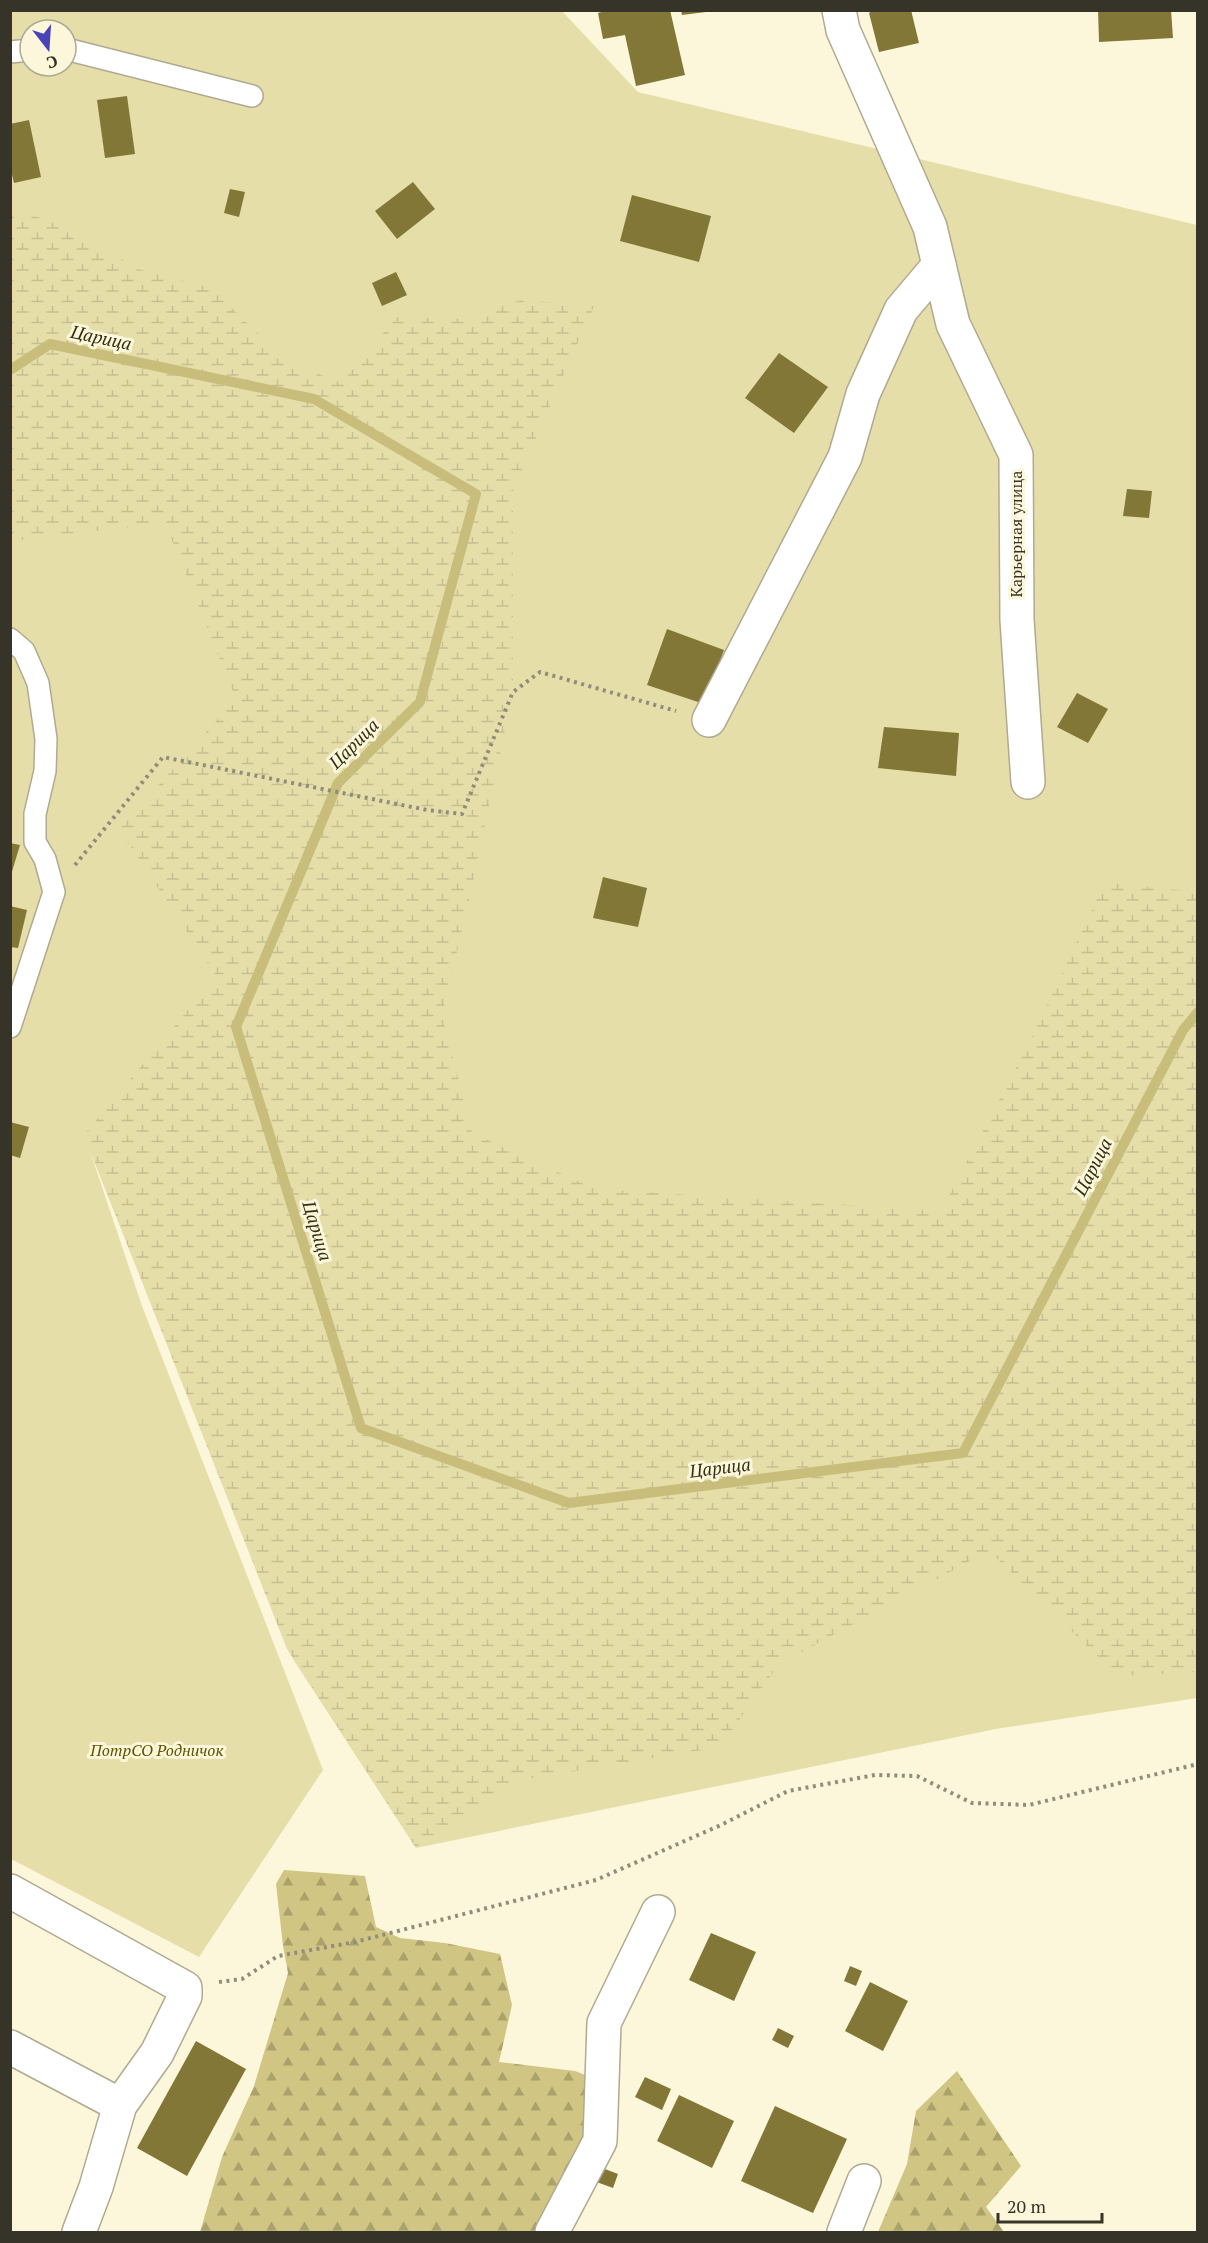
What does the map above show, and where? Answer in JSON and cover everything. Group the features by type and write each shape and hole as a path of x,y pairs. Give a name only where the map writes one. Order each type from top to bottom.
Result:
{"street":[{"name":"Карьерная улица","path":"839,10 843,30 930,227 953,324 1016,455 1017,620 1028,782"},
{"path":"709,720 845,457 863,394 901,310 939,265"},
{"path":"10,1891 185,1988 185,1996 158,2053 120,2105 96,2187 79,2232"},
{"path":"552,2232 600,2141 604,2023 658,1912"},
{"path":"10,2048 120,2105"},
{"path":"844,2232 864,2181"}],"lane":[{"path":"78,52 252,96"},
{"path":"10,639 24,651 38,682 46,739 45,771 35,814 35,842 45,859 54,892 10,1027"}],"path":[{"path":"54,892 163,757 427,810 462,814 513,692 540,672 709,720"},
{"path":"185,1988 242,1979 278,1956 355,1942 596,1880 788,1791 875,1775 917,1776 972,1803 1029,1805 1197,1764"}],"green space":[{"name":"ПотрСО Родничок","path":"10,11 562,11 638,92 1197,225 1197,1698 996,1729 416,1848 293,1659 90,1151 142,1306 323,1770 199,1957 11,1859"},
{"path":"11,207 69,229 141,270 211,288 285,360 341,383 397,317 466,319 521,300 594,306 513,490 513,692 442,1015 472,1133 595,1189 941,1211 1032,1037 1105,882 1197,892 1197,1672 1118,1676 989,1551 779,1664 720,1747 527,1779 416,1848 287,1649 84,1135 216,976 119,829 236,699 165,523 11,541"},
{"path":"284,1870 365,1876 376,1927 400,1938 445,1943 500,1954 512,2005 499,2062 575,2071 603,2082 552,2232 200,2232 222,2157 254,2086 288,1973 276,1884"},
{"path":"957,2071 1021,2166 986,2207 1004,2232 878,2232 907,2164 916,2111"}],"building":[{"path":"609,10 670,10 685,75 636,86 625,35 603,39 598,13"},
{"path":"681,10 706,10 706,12 682,15"},
{"path":"874,10 911,10 919,43 879,52 869,13"},
{"path":"1098,10 1171,10 1173,38 1099,42"},
{"path":"127,96 135,154 105,158 97,100"},
{"path":"29,120 41,177 14,183 10,166 10,124"},
{"path":"413,182 435,209 397,239 375,211"},
{"path":"230,189 245,192 239,217 224,213"},
{"path":"632,195 711,216 699,262 620,241"},
{"path":"396,272 407,295 382,306 372,283"},
{"path":"779,353 828,387 794,433 745,398"},
{"path":"1127,489 1152,491 1149,518 1123,516"},
{"path":"667,629 724,650 704,704 647,685"},
{"path":"1077,693 1108,709 1088,743 1057,727"},
{"path":"884,727 959,733 956,776 878,768"},
{"path":"10,843 20,845 11,875 10,875"},
{"path":"603,877 647,888 638,927 593,918"},
{"path":"10,906 27,910 18,948 10,947"},
{"path":"10,1122 29,1127 20,1158 10,1155"},
{"path":"711,1933 756,1952 734,2001 689,1980"},
{"path":"850,1966 862,1971 856,1986 844,1981"},
{"path":"870,1982 908,2001 883,2051 845,2031"},
{"path":"778,2028 794,2036 788,2048 772,2040"},
{"path":"196,2041 246,2069 187,2176 137,2148"},
{"path":"645,2077 671,2089 662,2110 635,2097"},
{"path":"679,2095 734,2121 712,2168 657,2141"},
{"path":"775,2106 847,2139 813,2213 741,2181"},
{"path":"597,2166 618,2174 613,2188 591,2180"}],"waterway":[{"name":"Царица","path":"10,370 50,344 314,399 476,494 420,702 338,783 236,1027 361,1428 569,1503 963,1453 1183,1030 1198,1012"}]}
